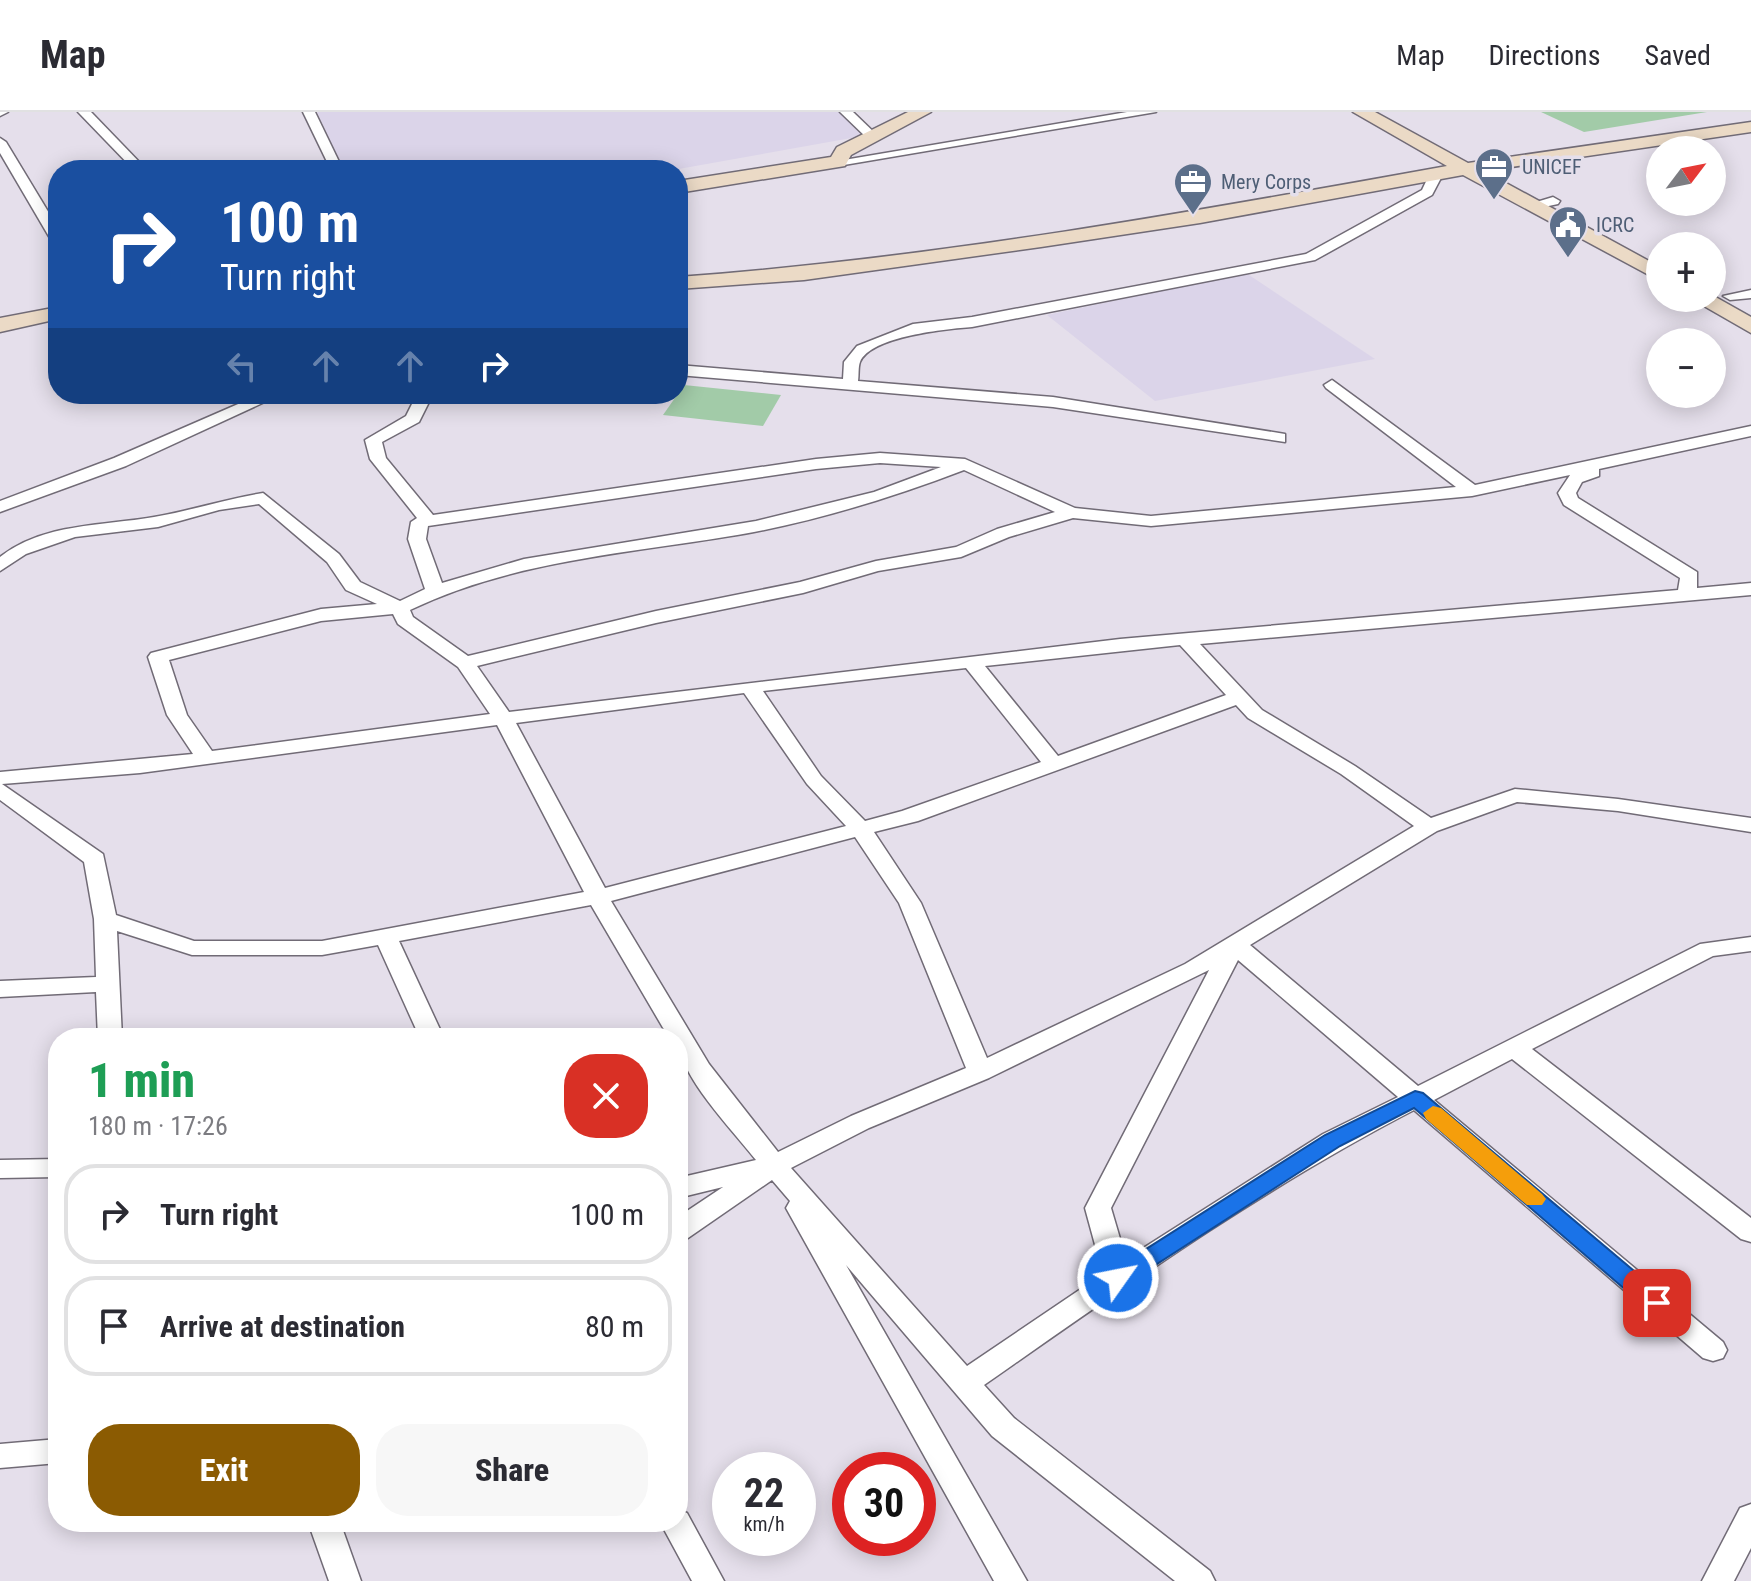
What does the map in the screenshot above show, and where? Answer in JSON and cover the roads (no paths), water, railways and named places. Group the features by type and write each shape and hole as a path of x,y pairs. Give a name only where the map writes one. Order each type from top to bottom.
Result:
{"street":[{"path":"84,112 131,160"},
{"path":"309,112 332,160"},
{"path":"846,112 873,137"},
{"path":"838,162 844,151 922,112"},
{"path":"688,185 1148,112"},
{"path":"1362,112 1646,268"},
{"path":"1385,112 1646,251"},
{"path":"688,282 804,274 914,259 1200,217 1486,165 1751,127"},
{"path":"0,142 48,223"},
{"path":"850,384 852,362 862,349 918,327 972,322 1310,257 1427,192 1435,176"},
{"path":"1530,206 1553,201"},
{"path":"1731,292 1751,308"},
{"path":"1726,312 1751,326"},
{"path":"0,325 48,318"},
{"path":"688,371 1053,402 1279,438"},
{"path":"1332,385 1472,491"},
{"path":"0,507 120,462 251,404"},
{"path":"420,404 413,419 373,440 378,459 427,519"},
{"path":"435,591 417,539 420,522 427,519 661,489 816,464 880,458 965,464 1019,492 1072,513 1119,519 1194,519 1472,491 1624,461 1751,431"},
{"path":"1624,461 1575,479 1567,493 1570,501 1690,576 1686,594"},
{"path":"206,758 177,715 158,657 321,615 400,608 435,591 524,564 756,526 865,500 965,464"},
{"path":"0,566 20,550 72,532 158,522 217,505 263,498 333,558 353,586 400,608 405,620 465,663 503,718 598,897 675,1028"},
{"path":"465,663 656,617 803,587 876,566 961,552 1003,533 1072,513"},
{"path":"0,778 140,767 503,718 1185,639 1751,589"},
{"path":"1185,639 1255,714 1348,770 1429,826"},
{"path":"972,663 1053,763"},
{"path":"751,689 814,780 861,829 910,903 980,1072"},
{"path":"105,919 192,948 322,948 598,897 910,816 1237,698"},
{"path":"0,790 95,859 105,919 109,1028"},
{"path":"688,1224 774,1165 860,1122 980,1072 1193,969 1429,826 1515,795 1618,805 1751,825"},
{"path":"386,937 427,1028"},
{"path":"1234,944 1713,1350"},
{"path":"1118,1278 1098,1208 1234,944"},
{"path":"964,1384 1118,1278 1332,1141 1708,949 1751,944"},
{"path":"0,989 106,984"},
{"path":"1514,1048 1751,1232"},
{"path":"688,1050 700,1070 774,1165 1003,1427 1199,1581"},
{"path":"688,1186 774,1165"},
{"path":"774,1165 1011,1581"},
{"path":"0,1169 48,1168"},
{"path":"0,1456 48,1452"},
{"path":"1718,1581 1751,1517"},
{"path":"328,1532 345,1581"},
{"path":"681,1532 708,1581"}],"place":[{"name":"UNICEF","path":"1494,201"},
{"name":"Mery Corps","path":"1193,216"},
{"name":"ICRC","path":"1568,259"}]}
